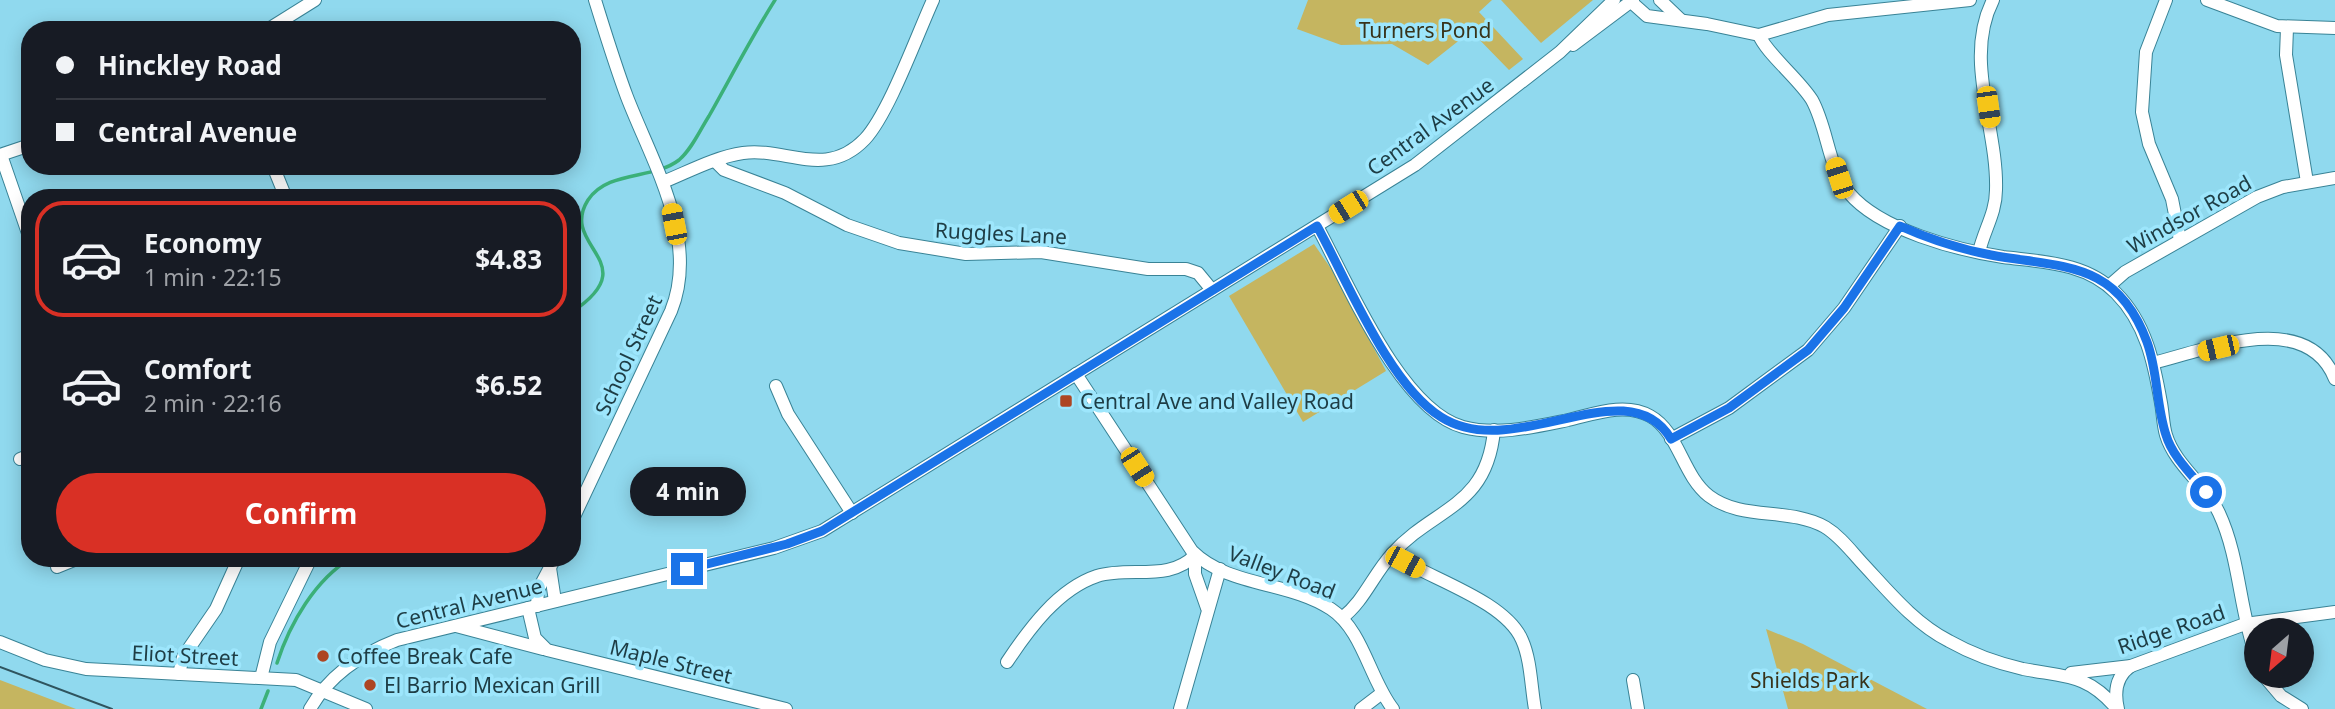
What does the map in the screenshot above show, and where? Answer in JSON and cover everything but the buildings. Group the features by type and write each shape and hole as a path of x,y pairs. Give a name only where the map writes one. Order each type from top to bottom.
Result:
{"street":[{"path":"281,21 315,0"},
{"name":"School Street","path":"581,502 678,292 679,254 662,180 623,88 595,0"},
{"path":"662,180 750,152 814,160 838,156 852,150 871,132 881,114 933,0"},
{"name":"Central Avenue","path":"310,709 323,689 339,673 382,647 454,626 799,541 852,513 1438,149 1560,51 1614,0"},
{"path":"1660,0 1681,19"},
{"path":"1631,1 1647,16 1681,19 1759,35 1828,15 1970,0"},
{"path":"1979,252 1996,200 1995,158 1980,46 1984,19 1993,0"},
{"path":"2166,0 2146,52 2142,112 2147,137 2172,199 2180,240"},
{"path":"2207,0 2287,28 2335,28"},
{"name":"Central Avenue","path":"1560,51 1593,31 1631,1"},
{"path":"2287,28 2286,55 2307,182"},
{"path":"1759,35 1812,101 1847,190 1865,208 1900,226 1979,252 2068,266 2092,275 2109,286 2141,326 2153,363 2168,442 2211,498 2222,522 2234,560 2244,618"},
{"path":"21,148 0,155 21,214"},
{"name":"Ruggles Lane","path":"715,161 724,170 785,193 847,225 899,243 966,254 1053,253 1148,269 1186,269 1198,273 1212,290"},
{"name":"Windsor Road","path":"2109,286 2125,272 2257,197 2307,182 2335,178"},
{"path":"1317,226 1383,348 1418,397 1448,421 1464,427 1494,430 1532,428 1606,411 1628,410 1654,418 1671,439 1690,477 1711,498 1731,508 1797,516 1825,527 1843,542 1908,612 1940,637 2001,663 2061,674 2087,682 2118,709"},
{"path":"1671,439 1729,408 1808,350 1844,308 1900,226"},
{"path":"2153,363 2248,341 2283,338 2311,350 2329,366 2335,379"},
{"name":"Valley Road","path":"1076,374 1195,555 1220,569 1317,602 1342,618 1393,709"},
{"path":"776,386 788,414 852,513"},
{"path":"1342,618 1359,604 1392,554 1410,537 1451,510 1471,489 1491,458 1494,430"},
{"path":"1392,554 1487,606 1511,623 1523,643 1535,709"},
{"path":"1195,555 1195,574 1207,608"},
{"path":"1007,662 1049,609 1086,582 1109,573 1178,569 1195,555"},
{"path":"179,674 183,657 216,609 235,567"},
{"path":"261,678 270,642 306,567"},
{"path":"547,650 535,638 533,607 538,590 551,567"},
{"path":"553,567 555,601"},
{"path":"1180,709 1220,569"},
{"name":"Ridge Road","path":"2290,618 2335,612"},
{"name":"Ridge Road","path":"2061,674 2131,666 2244,624"},
{"name":"Maple Street","path":"454,626 786,709"},
{"name":"Eliot Street","path":"0,642 45,660 76,668 303,681 366,709"},
{"path":"2118,709 2118,680 2131,666"},
{"path":"1633,680 1638,709"},
{"path":"2274,688 2281,696 2302,709"},
{"path":"1361,709 1382,693"}],"green space":[{"name":"Turners Pond","path":"1308,0 1492,0 1479,12 1523,59 1509,70 1471,31 1428,65 1392,44 1341,45 1297,29"},
{"name":"Turners Pond","path":"1501,0 1593,0 1541,43"},
{"path":"1314,244 1334,273 1386,371 1303,422 1229,296"},
{"name":"Shields Park","path":"1766,629 1803,644 1927,709 1788,709"},
{"path":"0,680 76,709 0,709"}],"waterway":[{"path":"581,305 593,295 602,280 602,267 583,230 582,216 588,200 607,184 657,170 684,156 775,0"},
{"path":"277,663 305,604 338,567"},
{"path":"261,709 268,691"}],"tram line":[{"path":"0,667 112,709"}],"place":[{"name":"Central Ave and Valley Road","path":"1066,401"},
{"name":"Coffee Break Cafe","path":"323,656"},
{"name":"El Barrio Mexican Grill","path":"370,685"}],"route":[{"path":"687,569 787,544 822,531 1317,226 1383,348 1411,388 1440,417 1464,427 1482,430 1524,429 1606,411 1628,410 1642,412 1654,418 1671,439 1729,408 1808,350 1844,308 1900,226 1979,252 2076,268 2109,286 2141,326 2151,353 2168,442 2206,492"}]}
